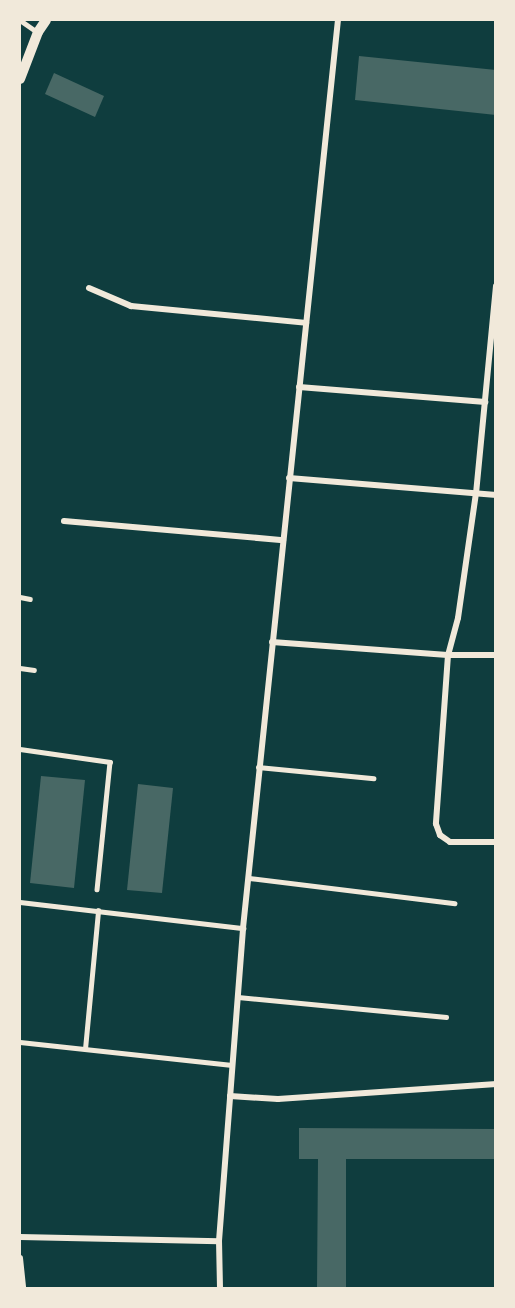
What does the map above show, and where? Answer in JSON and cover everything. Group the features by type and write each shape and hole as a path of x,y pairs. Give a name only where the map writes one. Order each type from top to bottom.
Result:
{"street":[{"path":"20,79 38,32 46,20"},
{"path":"220,1288 219,1240 243,928 258,767 338,20"},
{"path":"495,286 494,321 476,493 458,618 448,655 436,824 440,836 450,842 495,842"},
{"path":"89,288 131,306 306,323"},
{"path":"299,387 485,402"},
{"path":"289,478 495,495"},
{"path":"64,521 283,540"},
{"path":"272,642 448,655 495,655"},
{"path":"230,1096 278,1099 495,1084"},
{"path":"20,1237 219,1240"},
{"path":"20,1258 23,1288"}],"lane":[{"path":"20,20 38,32"},
{"path":"20,597 30,599"},
{"path":"20,668 34,670"},
{"path":"20,749 110,762 97,889"},
{"path":"258,767 373,778"},
{"path":"249,878 454,903"},
{"path":"20,902 243,928"},
{"path":"85,1049 98,911"},
{"path":"238,997 446,1017"},
{"path":"20,1042 232,1065"}],"building":[{"path":"359,56 496,70 496,115 355,100"},
{"path":"54,73 104,96 95,117 45,94"},
{"path":"41,776 85,780 74,888 30,883"},
{"path":"138,784 173,788 162,893 127,890"},
{"path":"299,1128 496,1129 496,1159 346,1159 346,1288 317,1288 318,1159 299,1159"}]}
